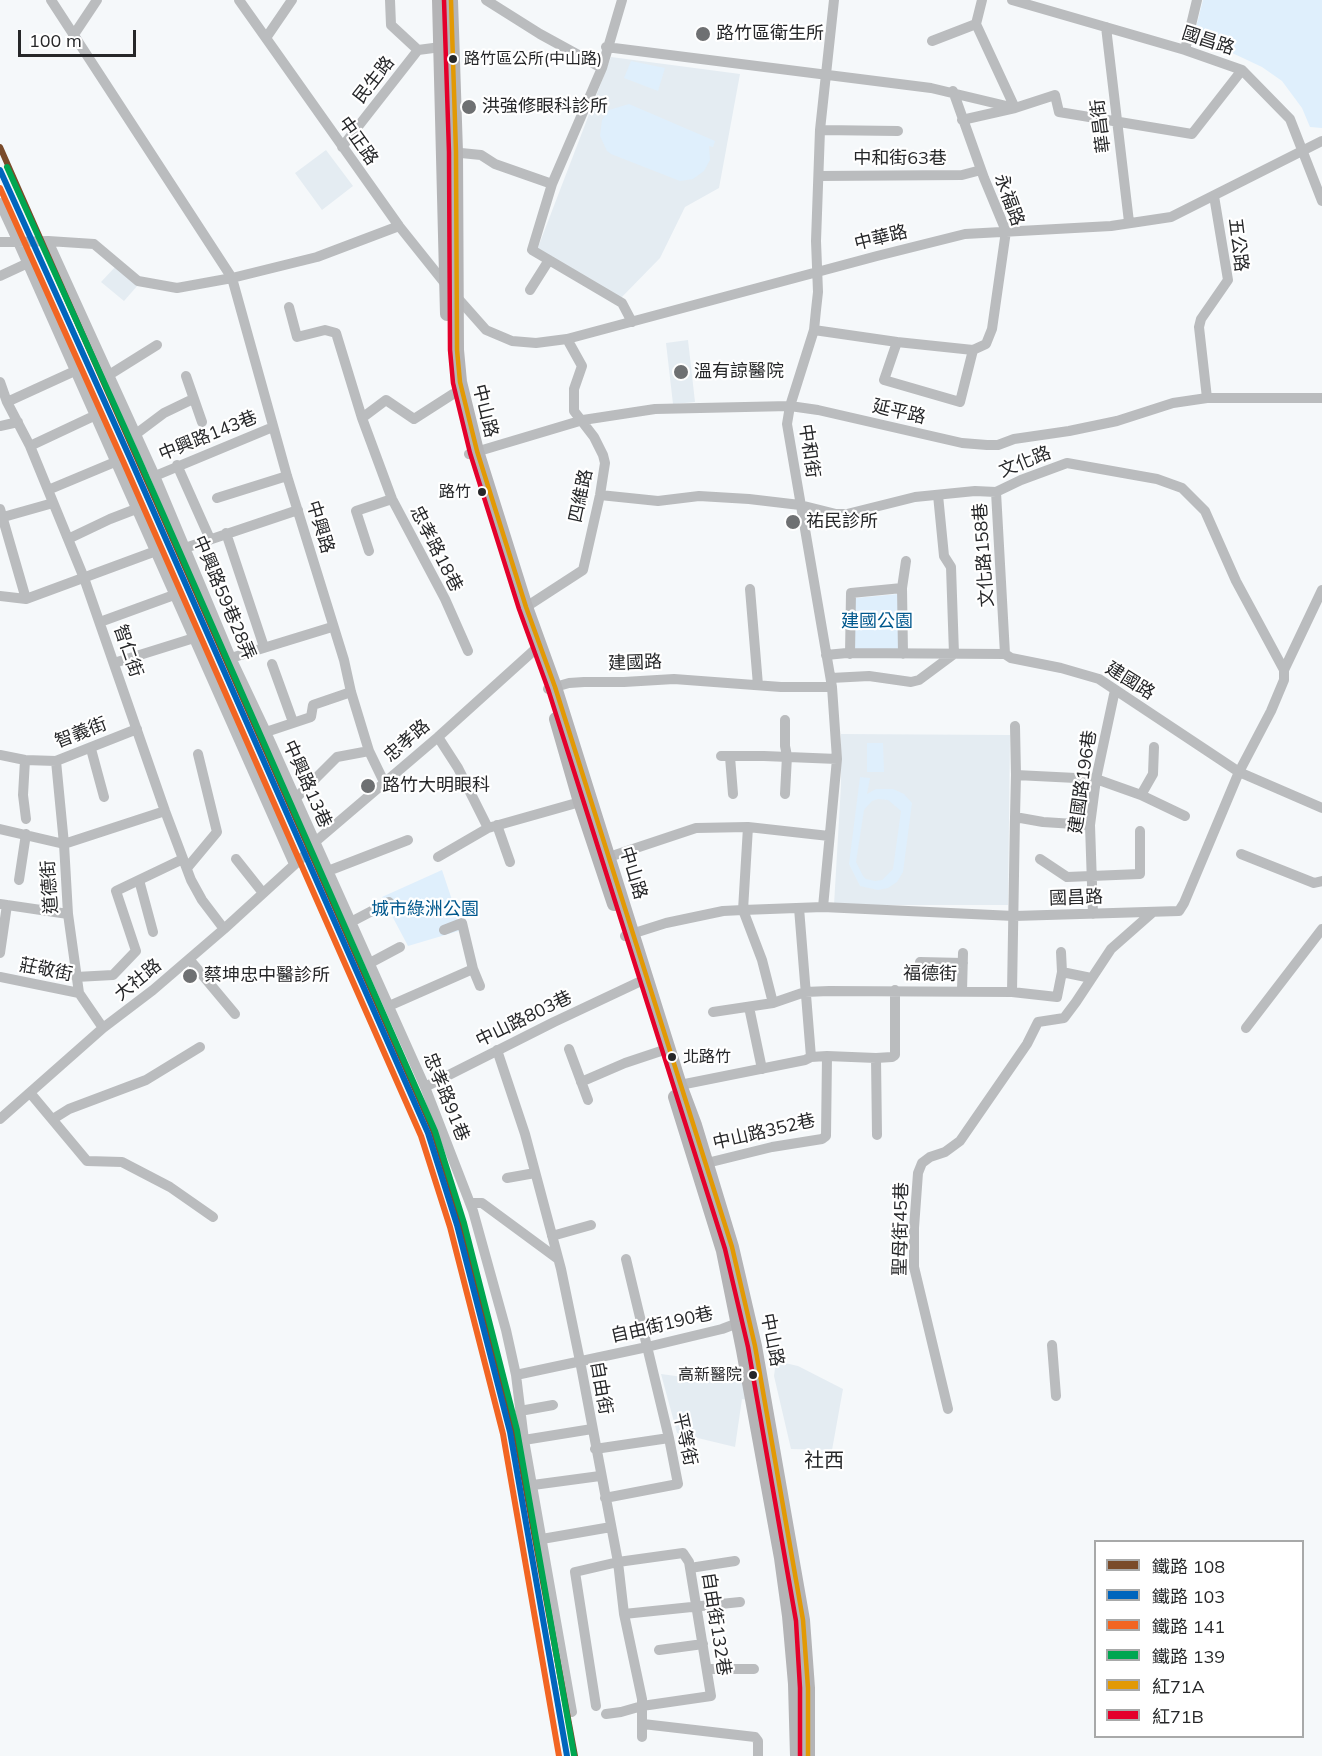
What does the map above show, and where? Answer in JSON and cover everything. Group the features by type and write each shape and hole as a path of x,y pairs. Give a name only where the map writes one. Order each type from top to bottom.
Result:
{"main road":[{"name":"中山路","path":"440,0 441,47 450,152"},
{"name":"中山路","path":"451,0 452,292 459,382 473,452 609,857 639,982 744,1321 803,1620 808,1688 808,1756"},
{"name":"中山路","path":"452,292 448,358 453,393 538,647"},
{"name":"中山路","path":"552,688 580,802 695,1125 732,1247 789,1616 795,1684 797,1756"}],"street":[{"name":"中興路","path":"51,0 232,278 287,476 344,660 351,692 369,751 384,783"},
{"path":"73,36 97,0"},
{"name":"中正路","path":"239,0 399,226 452,292"},
{"path":"266,38 292,0"},
{"path":"390,0 391,25 418,50"},
{"path":"486,0 540,34 602,68"},
{"path":"622,0 606,47 602,68 552,184 532,250 622,303 632,322"},
{"name":"中和街","path":"823,907 837,759 832,682 787,424 789,406 813,330 818,292 816,273 820,130 834,0"},
{"path":"982,0 976,24 1015,108"},
{"name":"國昌路","path":"1012,0 1046,5 1106,27 1185,50 1242,70 1290,119 1322,201"},
{"path":"1185,50 1197,0"},
{"path":"932,41 976,24"},
{"name":"華昌街","path":"1106,27 1129,222"},
{"name":"民生路","path":"342,147 418,50 441,47"},
{"path":"606,47 891,82 954,92 1015,108"},
{"path":"962,120 1015,108 1055,95 1059,112 1192,134 1242,70"},
{"name":"永福路","path":"897,342 884,380 960,402 973,350 986,344 992,329 1006,231 962,120 954,92"},
{"path":"820,130 898,131"},
{"name":"中華路","path":"452,292 486,330 512,341 536,343 567,339 965,234 1112,226 1171,216 1322,141"},
{"path":"450,152 481,155 495,164 552,184"},
{"name":"中和街63巷","path":"819,176 962,175 981,170"},
{"name":"五公路","path":"1207,398 1199,327 1201,319 1228,279 1214,196"},
{"path":"0,204 77,370 115,462 294,864"},
{"path":"0,242 48,241 94,244 138,281 177,288 232,278 317,256 399,226"},
{"name":"中興路59巷28弄","path":"48,241 155,476 231,658 266,732"},
{"path":"530,290 549,260"},
{"path":"0,276 28,264"},
{"name":"忠孝路18巷","path":"289,307 297,337 325,330 336,333 362,418 392,499 445,599 468,651"},
{"path":"813,330 973,350"},
{"name":"四維路","path":"526,607 583,570 605,463 603,455 583,420 574,411 574,389 582,366 567,339"},
{"path":"109,375 157,345"},
{"path":"7,402 77,370"},
{"path":"186,376 202,422"},
{"name":"智仁街","path":"0,382 7,402 30,446 84,578 191,880 202,900 224,929"},
{"path":"362,418 386,400 414,419 453,393"},
{"name":"延平路","path":"473,452 583,420 655,409 789,406 818,410 963,443 987,446 1014,439 1069,432 1117,421 1173,403 1207,398 1322,398"},
{"path":"136,434 164,413 193,399"},
{"path":"30,446 96,415"},
{"path":"0,426 18,422"},
{"name":"中興路143巷","path":"155,476 273,427"},
{"path":"48,490 115,462"},
{"name":"文化路","path":"600,495 658,501 716,496 800,505 847,514 915,497 975,491 996,492 1068,463 1157,479 1182,488 1195,499 1211,521 1236,581 1284,670"},
{"path":"177,465 210,538"},
{"path":"218,498 287,476"},
{"name":"文化路158巷","path":"996,492 1005,654"},
{"path":"938,495 944,556 951,567 954,654"},
{"path":"369,551 356,511 392,499"},
{"path":"26,599 1,515 53,503"},
{"path":"69,539 136,509"},
{"path":"185,548 298,510"},
{"path":"226,533 264,647"},
{"path":"0,596 26,599 156,551"},
{"path":"903,654 902,588 906,561"},
{"path":"850,654 850,593 902,588"},
{"path":"750,589 758,685"},
{"path":"100,622 174,595"},
{"name":"國昌路","path":"628,935 702,915 743,910 823,907 1014,916 1179,911 1239,772 1275,701 1284,680 1284,670 1321,595"},
{"path":"231,658 332,627"},
{"path":"114,663 194,638"},
{"name":"忠孝路","path":"294,864 315,842 438,737 538,647"},
{"name":"建國路","path":"552,688 584,682 674,679 802,688 869,676 908,681 919,680 954,654"},
{"name":"建國路","path":"826,655 1005,654 1011,658 1061,668 1099,679 1239,772 1322,808"},
{"path":"272,664 293,722"},
{"name":"建國路196巷","path":"1093,914 1090,825 1096,779 1115,690"},
{"name":"中興路13巷","path":"315,842 266,732 311,717 313,705 351,692"},
{"path":"785,720 785,746 788,756 785,794"},
{"path":"1012,992 1016,817 1015,726"},
{"name":"智義街","path":"0,755 25,760 56,761 137,729"},
{"path":"438,737 473,798 493,826 510,862"},
{"path":"1142,795 1153,774 1154,747"},
{"path":"91,749 104,797"},
{"path":"294,799 337,757 369,751"},
{"path":"76,977 112,975 136,951 116,891 185,863 217,832 198,754"},
{"path":"733,794 726,757 788,756 837,759"},
{"path":"25,760 23,795 26,819"},
{"path":"56,761 64,844 165,811"},
{"path":"1016,775 1096,779 1142,795 1185,816"},
{"path":"438,857 493,826 580,802"},
{"path":"1016,817 1043,822 1090,825"},
{"path":"609,857 696,828 747,827 829,836"},
{"path":"747,827 743,910 762,960 773,1003"},
{"name":"道德街","path":"0,829 64,844 68,914 79,993"},
{"path":"1040,859 1067,877 1140,874 1140,831"},
{"path":"20,880 26,834"},
{"path":"328,872 408,840"},
{"name":"忠孝路91巷","path":"315,842 425,1087 470,1203 503,1319 516,1375 520,1411 572,1712"},
{"path":"1240,854 1314,883 1322,881"},
{"path":"236,859 262,893"},
{"name":"大社路","path":"1,1117 31,1094 103,1028 153,990 224,929 294,864"},
{"path":"139,880 153,932"},
{"path":"351,921 389,902"},
{"path":"0,953 3,905 68,914"},
{"path":"799,908 811,1057"},
{"name":"聖母街45巷","path":"948,1409 914,1267 918,1173 922,1163 930,1157 945,1152 960,1141 1027,1044 1038,1022 1064,1018 1111,949 1153,912"},
{"path":"444,930 462,923 473,969 480,986"},
{"path":"1246,1028 1322,929"},
{"path":"370,963 400,947"},
{"path":"1061,952 1062,972 1091,978"},
{"path":"920,962 963,958 962,991"},
{"path":"189,959 236,1014"},
{"path":"389,1006 473,969"},
{"name":"福德街","path":"713,1012 773,1003 806,992 962,991 1012,992 1058,997 1062,972"},
{"name":"莊敬街","path":"0,977 79,993 103,1028"},
{"name":"中山路803巷","path":"425,1087 639,982"},
{"path":"680,1085 811,1057 892,1057 895,1055 895,990"},
{"path":"748,1006 762,1069"},
{"path":"52,1119 69,1109 146,1080 200,1047"},
{"path":"569,1049 588,1100"},
{"name":"自由街","path":"497,1050 525,1134 558,1259 580,1361 618,1562 624,1614 642,1706 642,1737"},
{"path":"581,1082 625,1063 661,1051"},
{"name":"中山路352巷","path":"707,1163 826,1137 827,1056"},
{"path":"876,1058 877,1135"},
{"path":"31,1094 87,1161 122,1162 170,1187 213,1217"},
{"path":"507,1178 535,1173"},
{"path":"470,1203 482,1203 558,1259"},
{"path":"552,1236 591,1225"},
{"name":"平等街","path":"605,1498 678,1484 626,1259"},
{"name":"自由街190巷","path":"516,1375 647,1347 722,1329 744,1321"},
{"path":"1052,1345 1056,1396"},
{"path":"520,1411 553,1405"},
{"path":"525,1440 592,1429"},
{"path":"595,1449 669,1438"},
{"path":"533,1485 600,1476"},
{"path":"542,1539 611,1527"},
{"name":"自由街132巷","path":"618,1562 684,1553 689,1562 697,1608 711,1696 642,1706"},
{"path":"690,1568 735,1561"},
{"path":"596,1706 575,1572 618,1562"},
{"path":"624,1614 740,1602"},
{"path":"659,1650 703,1644"},
{"path":"707,1669 754,1669"},
{"path":"606,1714 642,1706"},
{"path":"643,1724 755,1737 758,1741 758,1756"}],"shaded area":[{"path":"611,57 740,74 719,188 685,207 660,258 620,299 537,250"},
{"path":"326,150 353,186 322,210 295,173"},
{"path":"116,266 138,285 124,301 101,282"},
{"name":"溫有諒醫院","path":"688,340 695,402 673,404 666,343"},
{"path":"841,734 1010,735 1008,905 834,905 841,785"},
{"path":"776,1361 798,1366 843,1389 832,1450 791,1449 774,1376"},
{"name":"高新醫院","path":"684,1372 744,1382 746,1400 742,1399 735,1447 677,1433 661,1374 683,1377"}],"green space":[{"path":"1203,0 1322,0 1322,128 1310,127 1302,108 1282,81 1262,67 1194,35"},
{"path":"631,61 665,68 658,91 624,78"},
{"path":"629,104 715,141 713,147 709,146 710,160 704,171 693,179 680,181 607,151 600,136 602,120 609,110"},
{"name":"建國公園","path":"898,594 899,649 855,649 855,598"},
{"path":"867,743 883,743 884,772 867,772"},
{"path":"860,777 870,778 867,794 876,789 893,789 904,794 912,803 903,872 897,882 888,888 878,890 860,886 849,864","holes":["888,800 901,811 893,869 882,880 875,881 866,879 856,862 864,810 872,801"]},
{"name":"城市綠洲公園","path":"442,870 462,930 408,946 382,897"}],"rail line":[{"name":"108","path":"0,147 433,1130 462,1223 515,1430 575,1756"},
{"name":"139","path":"7,167 137,455 435,1131 464,1223 517,1430 574,1755"},
{"name":"103","path":"0,170 130,458 428,1133 457,1225 510,1432 567,1756"},
{"name":"141","path":"0,188 421,1136 450,1227 503,1434 559,1756"}],"transit line":[{"name":"紅71B","path":"444,0 449,152 450,350 453,383 470,453 519,609 548,689 725,1249 748,1347 796,1621 800,1688 800,1756"},
{"name":"紅71A","path":"451,0 456,152 457,350 460,382 477,451 526,607 555,687 732,1247 755,1346 803,1620 808,1688 808,1756"}],"place":[{"name":"路竹區衛生所","path":"703,34"},
{"name":"路竹區公所(中山路)","path":"453,59"},
{"name":"洪強修眼科診所","path":"469,107"},
{"name":"溫有諒醫院","path":"681,372"},
{"name":"路竹","path":"482,492"},
{"name":"祐民診所","path":"793,522"},
{"name":"路竹大明眼科","path":"368,786"},
{"name":"蔡坤忠中醫診所","path":"190,976"},
{"name":"北路竹","path":"672,1057"},
{"name":"高新醫院","path":"753,1375"}],"district":[{"name":"社西","path":"824,1461"}]}
